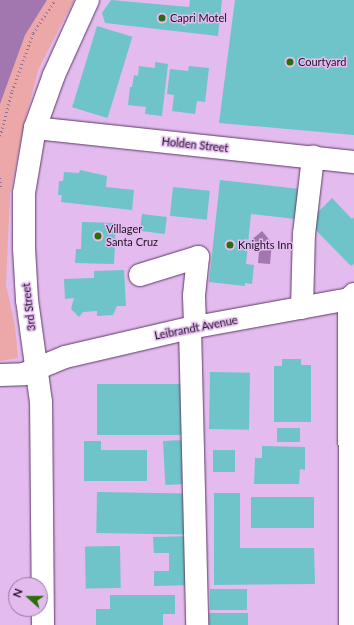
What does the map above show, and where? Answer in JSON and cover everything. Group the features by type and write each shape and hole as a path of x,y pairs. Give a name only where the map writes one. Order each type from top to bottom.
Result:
{"street":[{"name":"3rd Street","path":"43,625 41,402 38,368 27,300 24,248 24,194 35,128 54,75 88,0"},
{"name":"Holden Street","path":"35,128 354,162"},
{"path":"302,308 304,234 313,157"},
{"path":"140,275 198,257 192,328 197,625"},
{"path":"350,625 352,297"},
{"name":"Leibrandt Avenue","path":"0,375 24,374 65,357 192,328 302,308 352,297"}],"path":[{"path":"0,136 12,91 33,33 55,0"}],"shaded area":[{"path":"0,0 74,0 39,68 25,120 10,194 6,285 15,326 18,358 0,361"},
{"path":"0,0 47,0 25,35 0,104"},
{"path":"262,231 272,243 270,264 258,263 259,251 250,241"}],"building":[{"name":"Capri Motel","path":"111,0 189,7 190,0 222,0 218,36 105,23 102,13"},
{"name":"Courtyard","path":"235,0 354,0 354,135 219,123"},
{"path":"97,26 132,37 108,118 72,107"},
{"path":"155,62 168,64 162,116 145,114 146,107 128,105 130,87 132,87 134,75 138,76 139,66 155,68"},
{"path":"189,66 209,68 205,102 197,101 195,114 172,111 174,95 167,94 170,69 188,71"},
{"path":"80,170 107,176 106,187 134,190 132,210 61,202 62,195 58,195 59,181 63,181 64,172 79,173"},
{"name":"Knights Inn","path":"220,180 308,190 304,220 251,214 246,264 254,265 252,284 245,283 245,286 209,282"},
{"path":"173,187 210,191 207,220 170,216"},
{"path":"332,198 352,219 354,217 354,264 351,266 308,222"},
{"path":"142,214 167,217 165,234 140,231"},
{"name":"Villager Santa Cruz","path":"82,222 116,223 114,264 75,263 76,249 81,249"},
{"path":"124,270 126,306 117,306 113,315 97,316 97,311 83,312 79,317 71,309 74,298 65,299 64,279 94,278 94,271"},
{"path":"282,359 301,359 301,365 311,365 311,422 274,422 274,366 282,366"},
{"path":"210,372 250,373 249,430 209,429"},
{"path":"97,384 186,384 186,435 97,435"},
{"path":"277,428 300,428 300,442 277,442"},
{"path":"184,440 186,484 165,485 163,441"},
{"path":"84,441 101,441 101,450 147,450 147,481 84,481"},
{"path":"262,446 305,447 305,470 300,469 299,484 254,484 255,458 262,458"},
{"path":"213,450 235,450 235,472 213,472"},
{"path":"97,492 186,494 185,535 96,533"},
{"path":"214,493 240,493 240,548 314,548 315,584 214,585"},
{"path":"251,497 314,497 314,528 251,528"},
{"path":"193,536 193,585 154,586 154,571 169,571 169,553 154,553 153,537"},
{"path":"120,546 121,588 86,589 85,547"},
{"path":"210,589 247,589 247,610 210,610"},
{"path":"110,595 175,595 175,614 163,614 163,625 96,625 96,609 110,609"},
{"path":"209,613 248,613 248,625 209,625"}],"place":[{"name":"Capri Motel","path":"162,18"},
{"name":"Courtyard","path":"290,62"},
{"name":"Villager Santa Cruz","path":"98,236"},
{"name":"Knights Inn","path":"230,245"}]}
